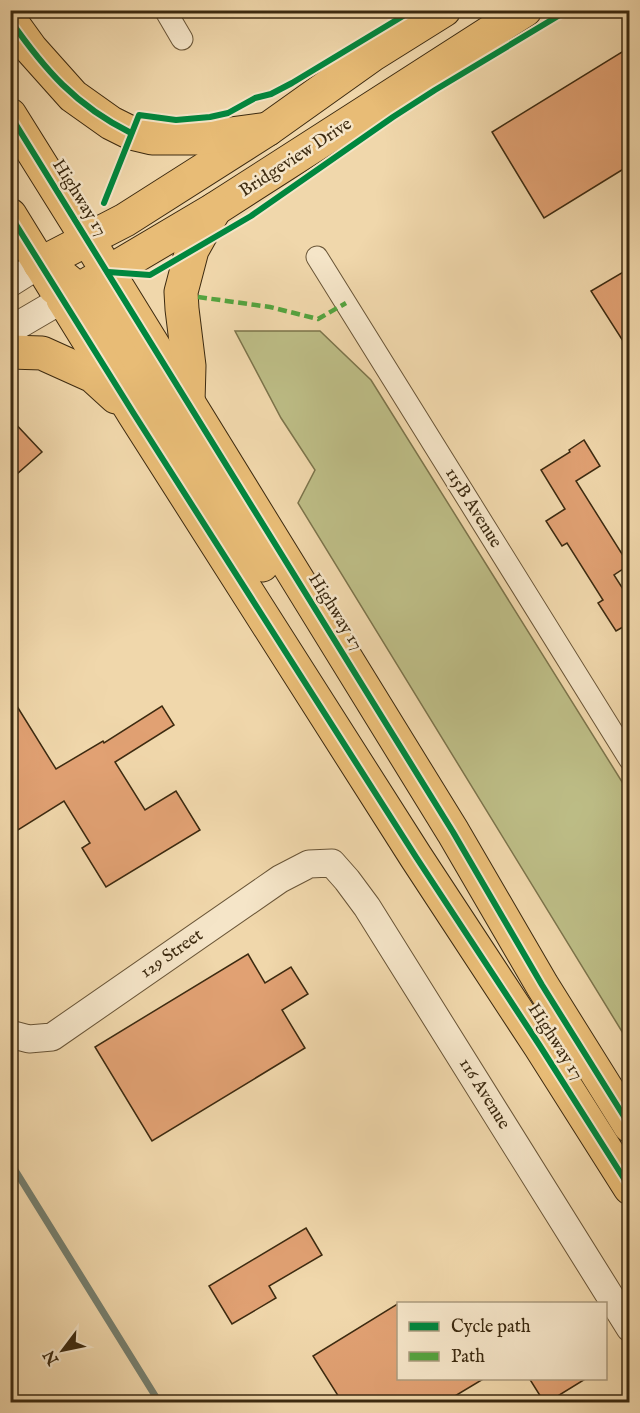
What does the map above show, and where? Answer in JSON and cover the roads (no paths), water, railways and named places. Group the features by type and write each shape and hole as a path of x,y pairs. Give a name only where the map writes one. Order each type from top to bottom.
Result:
{"main road":[{"path":"40,264 117,224 268,129 372,55 444,10"},
{"name":"Bridgeview Drive","path":"71,294 215,209 525,10"},
{"path":"10,20 31,49 73,96 111,123 131,133 152,138 201,138 268,129"},
{"name":"Highway 17","path":"10,115 453,832 542,985 630,1126"},
{"path":"188,402 189,366 181,292 192,250 215,209"},
{"name":"Highway 17","path":"10,215 40,264 71,294 134,414 630,1188"},
{"path":"71,294 96,310 171,422 365,726 453,832"},
{"path":"10,352 42,353 93,376 134,414"}],"street":[{"path":"165,10 182,39"},
{"name":"115B Avenue","path":"317,257 627,750"},
{"path":"10,283 40,264"},
{"path":"10,330 71,294"},
{"name":"129 Street","path":"10,1034 29,1040 52,1037 280,879 309,864 332,863"},
{"name":"116 Avenue","path":"332,863 367,907 630,1328"}],"waterway":[{"path":"10,1162 159,1402"}]}
